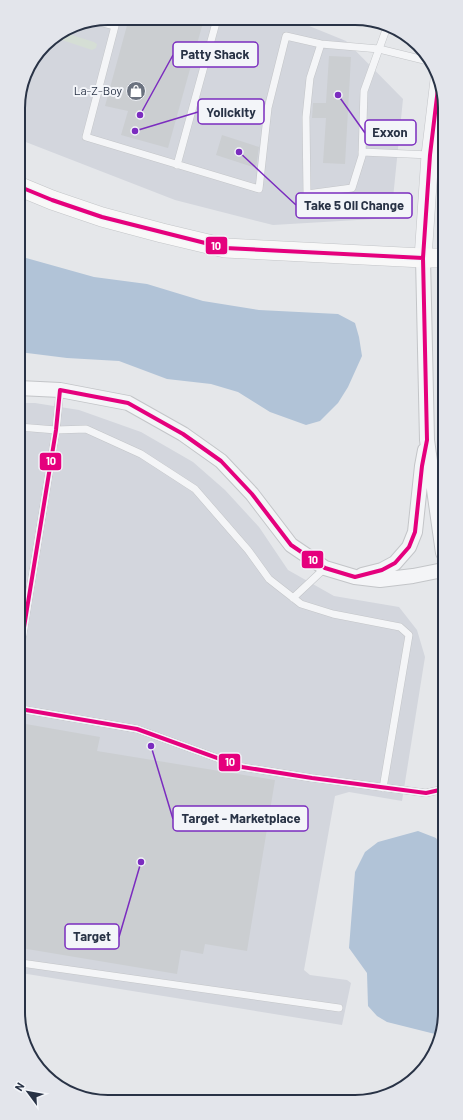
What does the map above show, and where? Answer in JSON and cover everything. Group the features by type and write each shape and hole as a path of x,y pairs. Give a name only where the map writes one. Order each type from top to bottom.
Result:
{"main road":[{"path":"25,189 102,217 225,248 438,258"}],"street":[{"path":"437,97 430,155 424,258 427,440 438,518"},
{"path":"25,388 60,390 128,403 183,434 221,461 252,494 291,545 325,568 355,577 380,580 438,571"},
{"path":"355,577 382,570 395,563 409,547 415,532 422,466 427,440"}],"lane":[{"path":"111,25 115,26 86,137 258,189 268,108 286,36 321,44 379,49 422,60"},
{"path":"178,165 215,25"},
{"path":"321,44 310,78 306,117 307,194 352,188 362,156 364,91 386,31"},
{"path":"362,152 430,155"},
{"path":"25,621 56,430 60,390"},
{"path":"25,427 56,430 86,430 142,454 195,489 248,550 269,579 301,604 333,614 400,627 409,635 383,788"},
{"path":"293,598 325,568"},
{"path":"25,710 137,729 242,767 383,788 426,793 438,790"},
{"path":"25,964 339,1008"}],"shaded area":[{"path":"108,25 307,25 346,41 403,99 391,218 273,225 175,200 25,142 25,102 28,86 36,66 53,45 76,31"},
{"path":"69,34 94,42 97,44 96,48 92,50 61,40"},
{"path":"25,403 35,403 79,410 141,432 193,462 225,490 259,527 288,570 334,596 399,607 417,630 425,657 402,801 349,792 335,796 304,970 310,975 347,980 351,983 342,1025 25,974"}],"water":[{"path":"25,258 94,277 147,284 203,301 259,310 338,314 355,323 362,356 348,387 338,403 320,421 306,425 270,412 238,392 211,384 167,379 119,361 67,358 25,353"},
{"path":"418,831 436,838 438,841 438,1018 435,1034 387,1022 377,1016 368,1006 367,973 349,948 355,872 365,852 378,842"}],"building":[{"path":"127,25 202,25 168,148 121,135 128,111 105,106"},
{"path":"329,56 351,57 345,164 323,163 326,118 312,118 313,103 326,103"},
{"path":"222,135 259,147 256,168 216,155"},
{"path":"25,724 100,737 97,751 275,780 247,951 205,944 203,954 181,950 177,974 25,949"}],"transit line":[{"name":"10","path":"25,621 56,430 60,390 128,403 183,434 221,461 252,494 291,545 325,568 355,577 382,570 395,563 409,547 415,532 422,466 427,440 423,258 430,155 437,97"},
{"name":"10","path":"25,189 102,217 225,248 423,258"},
{"name":"10","path":"25,710 137,729 242,767 426,793 438,790"}],"place":[{"name":"La-Z-Boy","path":"136,91"},
{"name":"Exxon","path":"338,95"},
{"name":"Patty Shack","path":"140,115"},
{"name":"Yolickity","path":"135,131"},
{"name":"Take 5 Oil Change","path":"239,152"},
{"name":"Target - Marketplace","path":"151,746"},
{"name":"Target","path":"141,862"}]}
